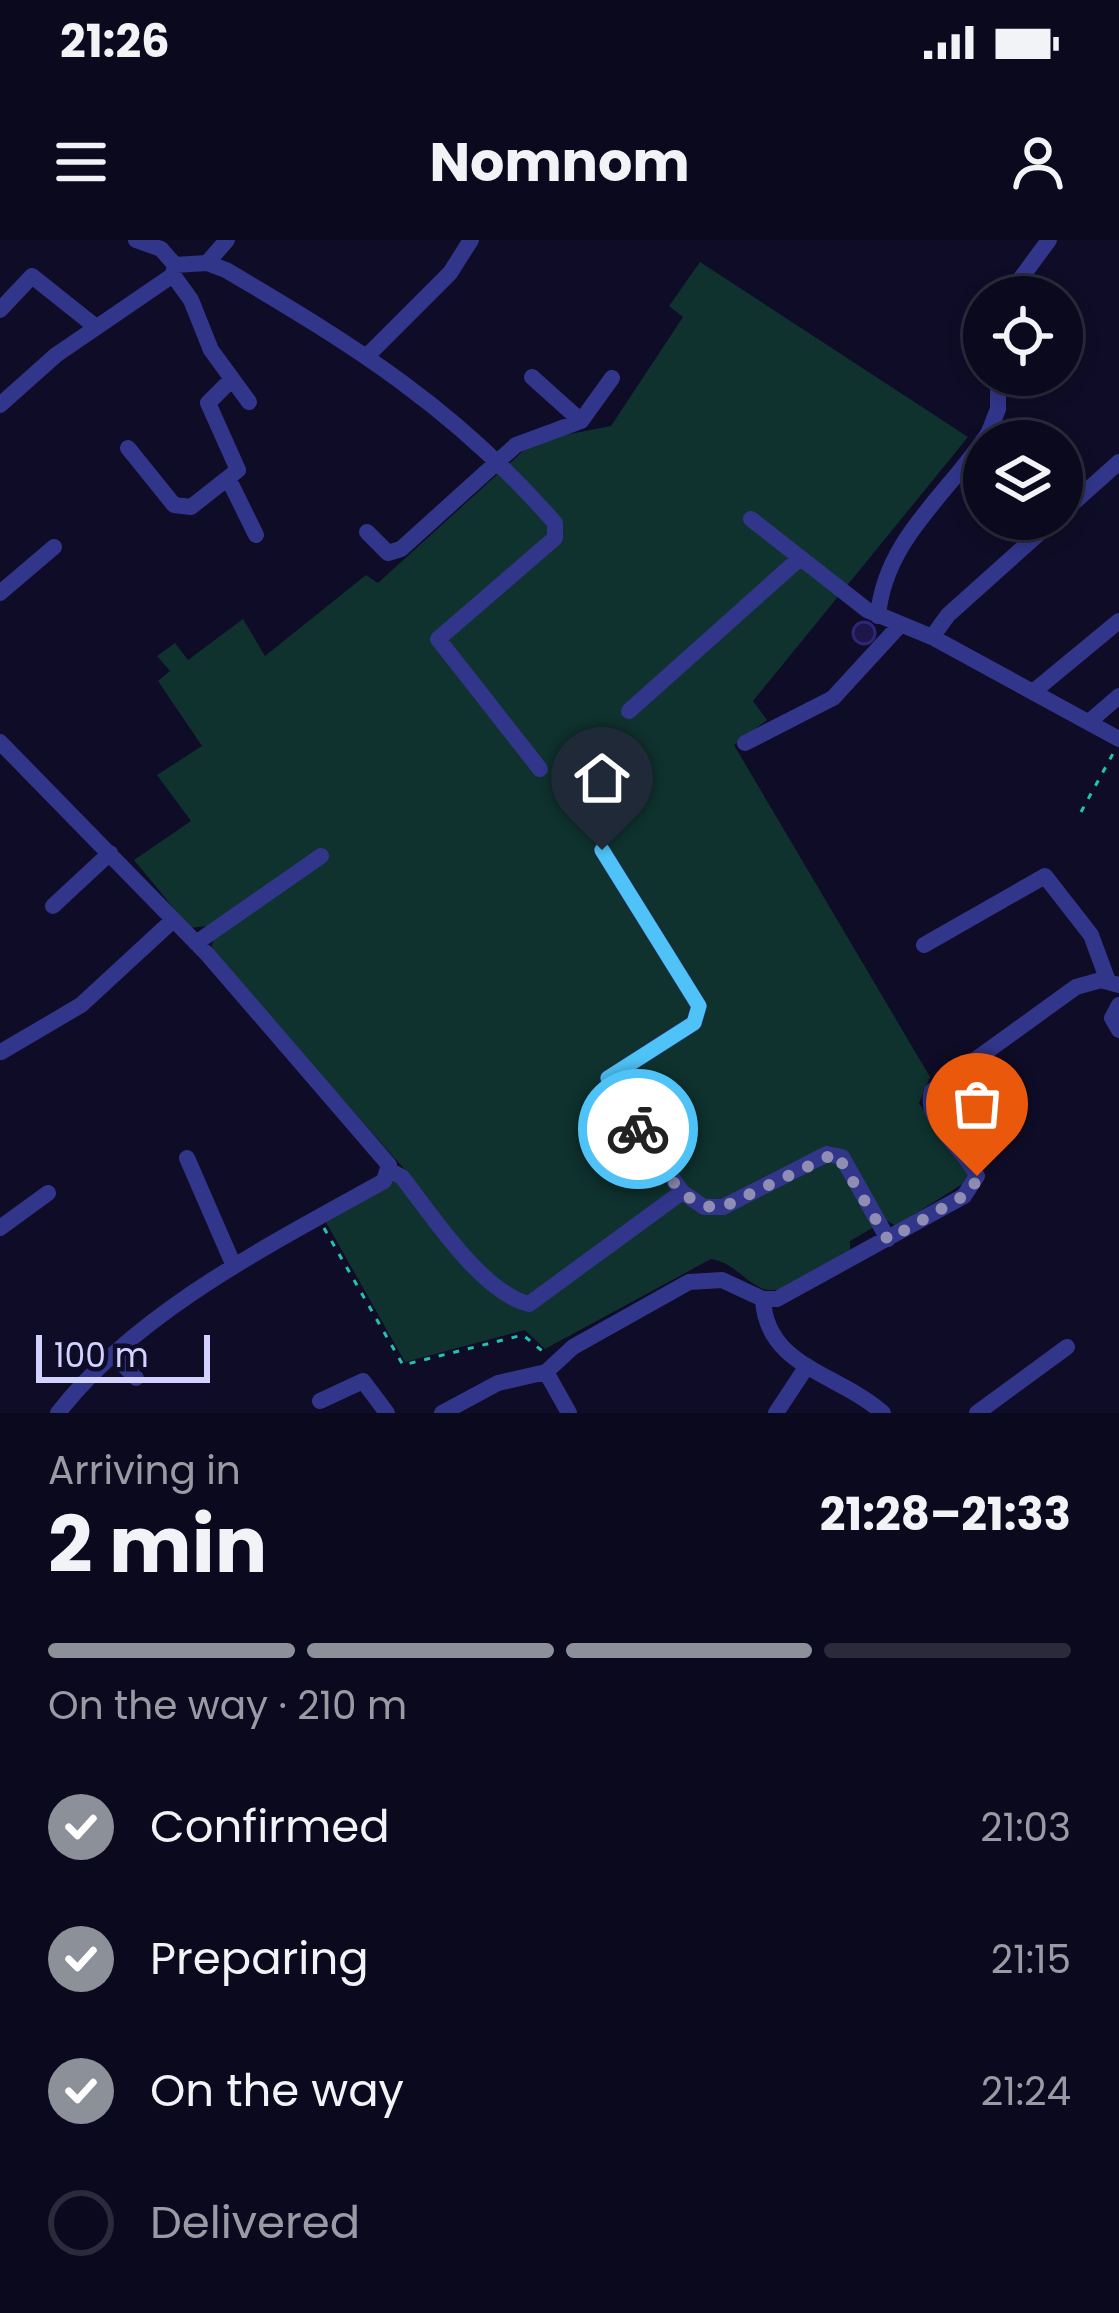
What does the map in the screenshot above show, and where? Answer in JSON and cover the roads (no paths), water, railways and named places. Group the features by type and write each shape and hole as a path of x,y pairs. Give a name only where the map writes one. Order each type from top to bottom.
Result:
{"street":[{"path":"136,240 160,249 231,380 248,402"},
{"path":"0,405 174,270 207,263 227,240"},
{"path":"369,354 450,273 471,240"},
{"path":"1019,240 1043,247 1022,276"},
{"path":"207,263 369,354 500,460 558,533 438,639 540,769"},
{"path":"0,310 32,276 96,327"},
{"path":"532,377 581,421"},
{"path":"367,532 382,550 394,553 521,442 581,421 613,379"},
{"path":"128,448 159,490 184,509 229,480 238,470 208,404 231,380"},
{"path":"878,616 883,578 896,549 989,432 998,396"},
{"path":"1083,494 1119,462"},
{"path":"229,480 256,535"},
{"path":"751,519 878,616 932,638 1119,741"},
{"path":"932,638 948,615 1032,540"},
{"path":"0,593 54,547"},
{"path":"629,711 799,559"},
{"path":"1033,692 1119,621"},
{"path":"746,743 833,698 900,625"},
{"path":"1089,722 1119,696"},
{"path":"0,742 196,943 382,1154 389,1170 402,1177 472,1263 506,1294 529,1304 682,1192"},
{"path":"602,850 699,1006 694,1023 608,1078 609,1087 682,1192 704,1207 723,1207 836,1153 888,1240"},
{"path":"53,906 110,853"},
{"path":"196,943 321,856"},
{"path":"442,1413 498,1383 551,1366 688,1282 730,1281 763,1299 785,1296 964,1196 977,1181 972,1164 930,1109 932,1091 1076,987 1114,983 1090,935 1045,876 924,945"},
{"path":"1,1052 80,1005 171,922"},
{"path":"1119,1005 1112,1018 1119,1030"},
{"path":"187,1158 234,1266"},
{"path":"58,1413 114,1355 234,1266 384,1181 389,1170"},
{"path":"0,1228 48,1193"},
{"path":"763,1299 770,1338 807,1366 852,1387 883,1413"},
{"path":"977,1413 1067,1347"},
{"path":"114,1355 136,1378"},
{"path":"551,1366 569,1413"},
{"path":"776,1413 807,1366"},
{"path":"320,1401 363,1381 387,1413"}]}
